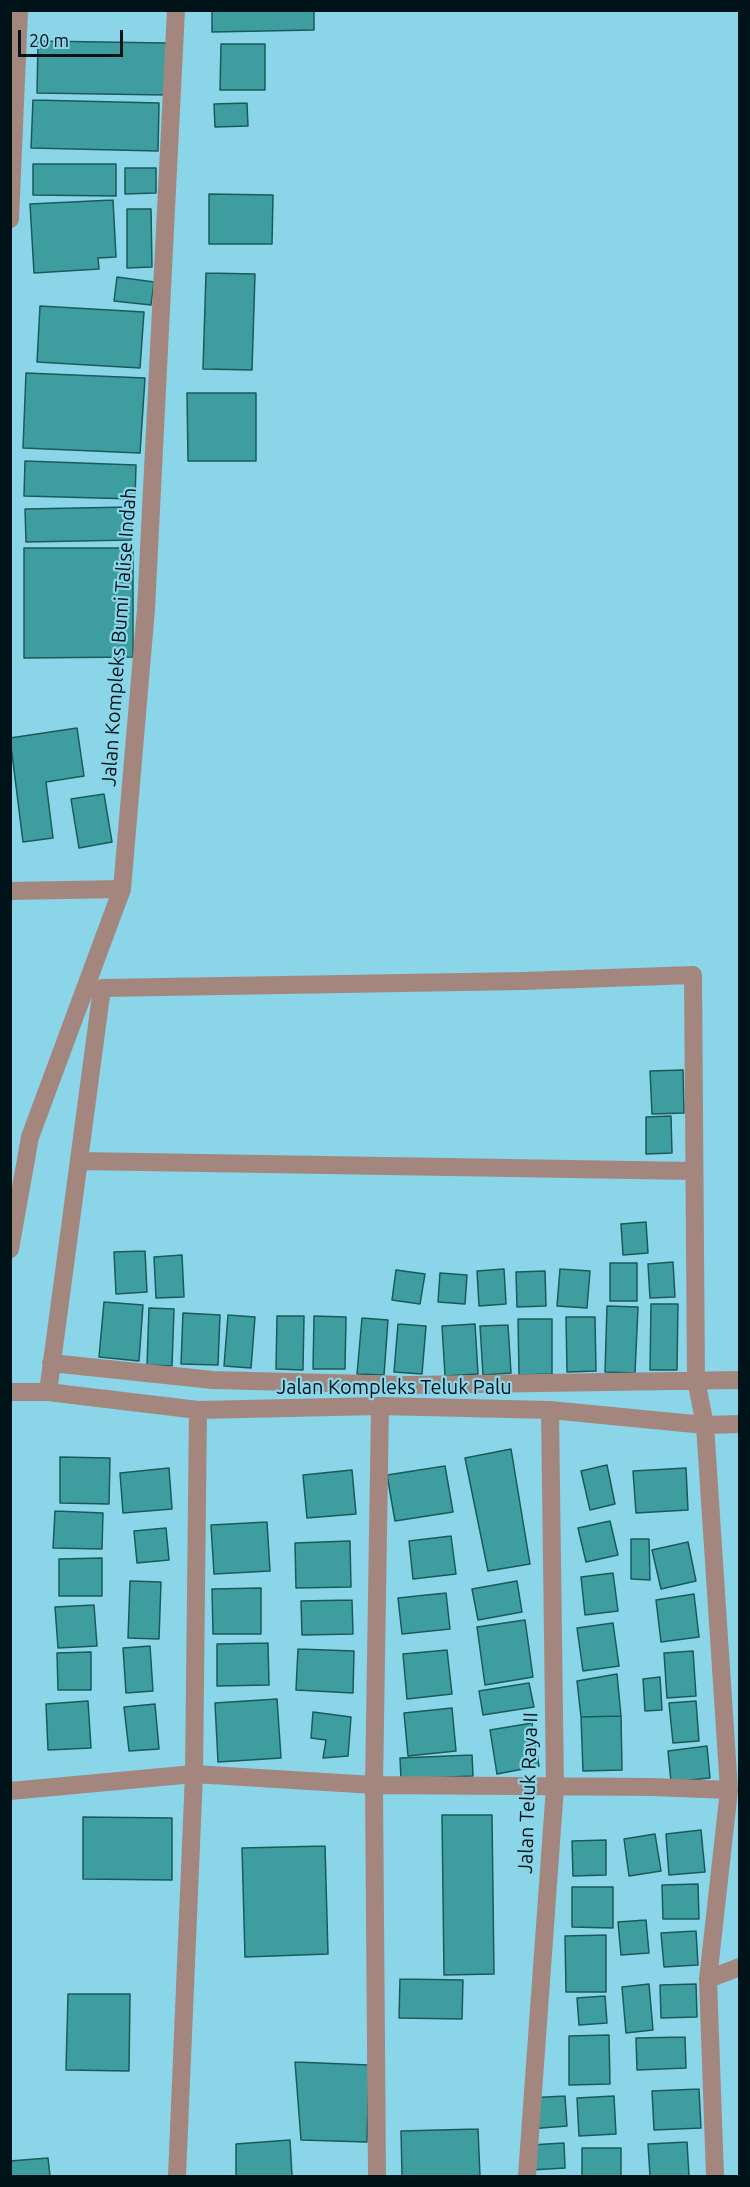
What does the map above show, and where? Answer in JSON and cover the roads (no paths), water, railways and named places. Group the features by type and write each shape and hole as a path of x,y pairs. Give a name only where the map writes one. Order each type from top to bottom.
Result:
{"street":[{"path":"10,219 19,10"},
{"name":"Jalan Kompleks Bumi Talise Indah","path":"10,1249 30,1137 122,889 146,609 176,10"},
{"path":"10,891 122,889"},
{"path":"48,1392 102,988 523,981 693,975 696,1380 705,1425 729,1790 708,1979 715,2176"},
{"path":"80,1161 693,1171"},
{"name":"Jalan Kompleks Teluk Palu","path":"51,1363 213,1380 406,1385 740,1380"},
{"path":"406,1385 406,1408"},
{"name":"Jalan Kompleks Teluk Palu","path":"10,1392 48,1392 198,1410 380,1406 550,1410 705,1425 740,1424"},
{"path":"377,2176 374,1785 380,1406"},
{"path":"177,2176 194,1774 198,1410"},
{"name":"Jalan Teluk Raya II","path":"527,2176 555,1787 550,1410"},
{"path":"10,1791 194,1774 374,1785 729,1790"},
{"path":"708,1979 740,1967"}]}
